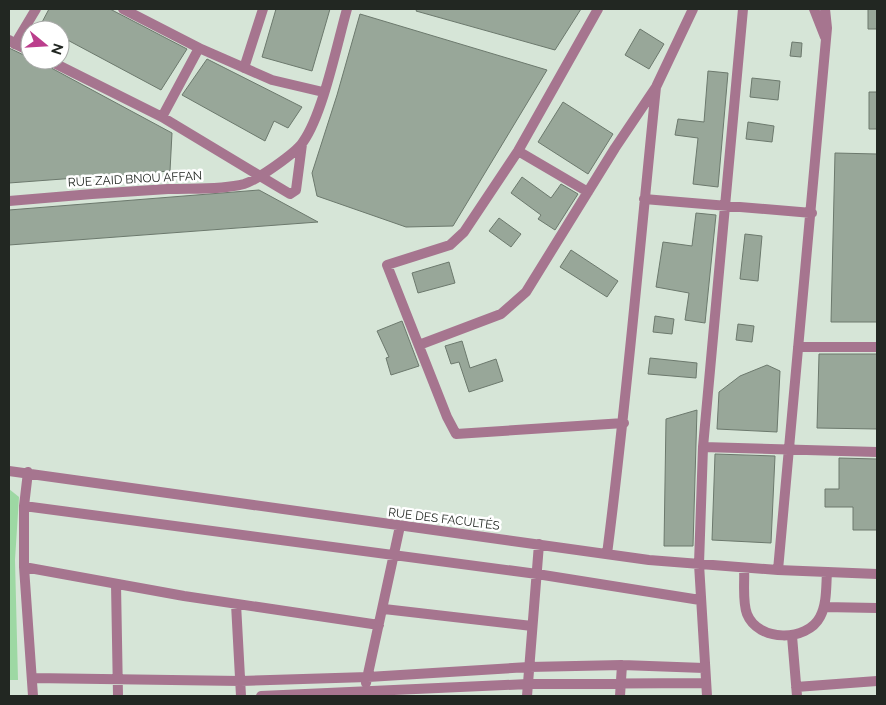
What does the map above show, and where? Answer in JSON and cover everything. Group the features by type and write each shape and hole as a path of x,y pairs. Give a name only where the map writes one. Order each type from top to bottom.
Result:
{"street":[{"path":"12,42 36,9"},
{"path":"123,9 199,48 272,80 323,92"},
{"path":"244,68 263,9"},
{"path":"68,70 162,117 281,190 293,194 296,190 302,144 323,92 347,9"},
{"path":"598,9 518,151 464,232 450,245 387,266 447,417 456,434 624,423"},
{"path":"419,345 501,314 526,292 656,87 693,9"},
{"path":"707,696 698,564 703,447 743,9"},
{"path":"814,9 825,37"},
{"path":"778,570 812,213 827,18 825,9"},
{"path":"162,117 199,48"},
{"path":"608,554 624,423 656,87"},
{"name":"RUE ZAID BNOU AFFAN","path":"9,201 81,194 244,184 261,176 302,144"},
{"path":"518,151 588,192"},
{"path":"644,199 812,213"},
{"path":"798,347 877,347"},
{"path":"703,447 877,452"},
{"name":"RUE DES FACULTÉS","path":"9,470 608,554 744,568 877,574"},
{"path":"28,472 24,506 24,567 33,696"},
{"path":"24,506 394,557 537,574 700,600"},
{"path":"364,693 384,609 400,526"},
{"path":"527,696 539,544"},
{"path":"24,567 236,604 379,625"},
{"path":"744,568 746,612 751,622 760,630 772,635 792,636 811,627 819,620 824,606 827,572"},
{"path":"116,584 118,696"},
{"path":"236,604 241,696"},
{"path":"824,606 877,608"},
{"path":"384,609 532,626"},
{"path":"792,636 797,691 877,681"},
{"path":"32,678 241,681 368,677 529,667 622,665 704,668"},
{"path":"620,696 622,665"},
{"path":"261,696 364,693 528,684 706,683"}],"green space":[{"path":"9,489 19,497 15,560 18,680 9,680"}],"building":[{"path":"49,9 110,9 187,49 161,90 70,41 70,20 43,20"},
{"path":"276,9 330,9 312,71 262,57"},
{"path":"417,9 581,9 555,50 416,11"},
{"path":"868,9 877,9 877,29 868,29"},
{"path":"360,14 547,70 453,226 406,227 317,196 312,173"},
{"path":"640,29 664,44 649,69 625,55"},
{"path":"792,42 802,43 801,57 790,56"},
{"path":"9,48 20,53 20,70 55,70 172,133 170,171 9,183"},
{"path":"207,59 302,107 288,128 274,121 265,141 182,95"},
{"path":"708,71 728,73 718,187 693,184 698,138 675,135 678,119 704,122"},
{"path":"752,78 780,81 778,100 750,97"},
{"path":"869,92 877,92 877,129 869,129"},
{"path":"563,102 613,134 588,174 538,142"},
{"path":"748,122 774,126 772,142 746,139"},
{"path":"835,153 877,154 877,322 831,322"},
{"path":"522,177 551,198 561,184 578,194 555,230 538,219 541,215 511,193"},
{"path":"259,190 318,222 9,245 9,210"},
{"path":"696,213 716,215 705,323 685,320 689,293 656,287 663,242 692,246"},
{"path":"499,218 521,234 511,247 489,231"},
{"path":"745,234 762,236 758,281 740,279"},
{"path":"571,250 618,281 607,297 560,267"},
{"path":"449,262 455,283 418,293 412,273"},
{"path":"655,316 674,319 672,334 653,332"},
{"path":"402,321 419,366 391,375 386,358 389,357 377,331"},
{"path":"738,324 754,326 752,342 736,340"},
{"path":"462,341 470,368 496,359 503,381 469,392 459,362 451,364 445,346"},
{"path":"819,354 877,354 877,429 817,428"},
{"path":"650,358 697,363 696,378 648,374"},
{"path":"767,365 780,371 777,432 717,429 719,392 740,376"},
{"path":"697,410 693,546 664,546 666,419"},
{"path":"715,454 775,456 771,543 712,540"},
{"path":"839,458 877,459 877,530 853,530 853,507 825,507 825,489 839,489"}]}
